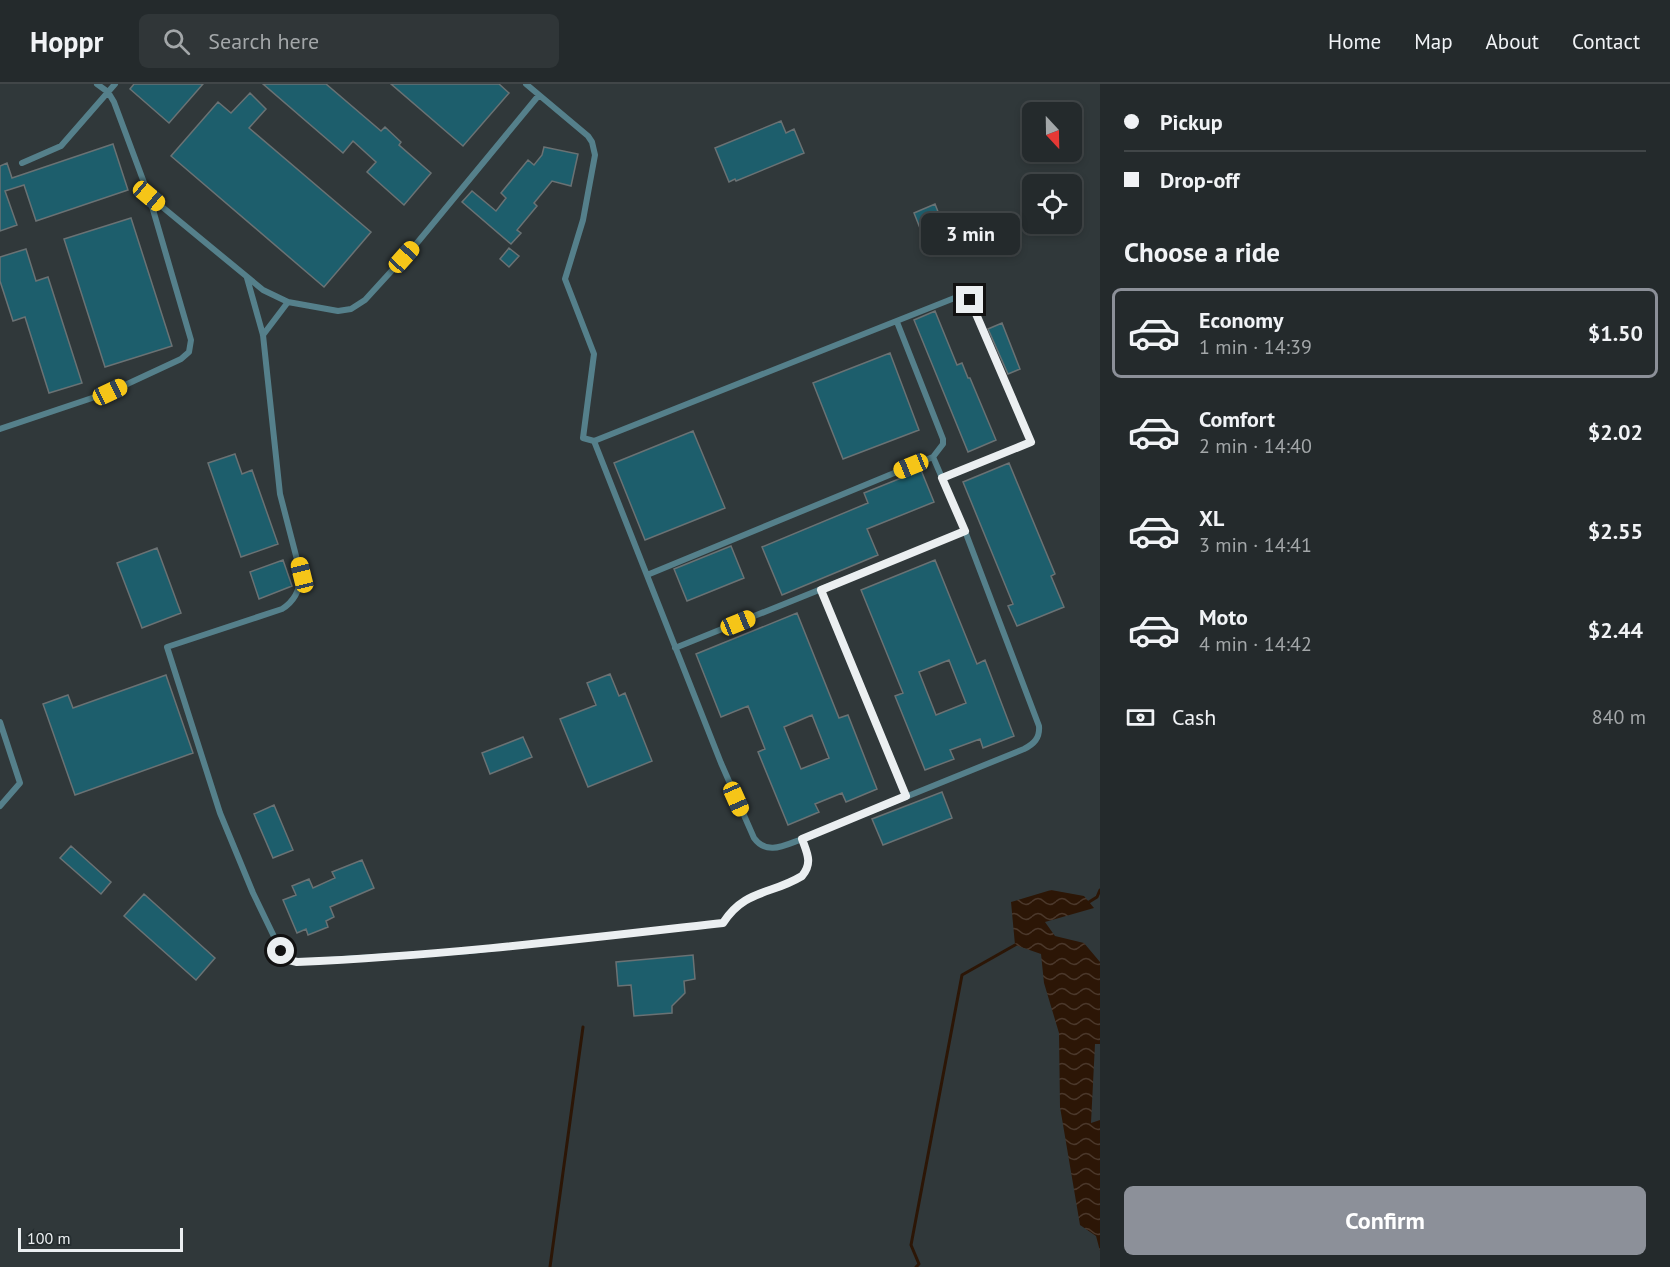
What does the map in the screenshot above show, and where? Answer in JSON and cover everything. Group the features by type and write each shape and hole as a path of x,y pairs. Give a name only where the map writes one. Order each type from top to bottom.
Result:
{"lane":[{"path":"0,429 110,392 181,359 189,352 192,340 149,196 117,110 108,92 97,84"},
{"path":"22,163 61,146 115,84"},
{"path":"526,84 588,136 594,148 595,155 584,220 565,279 594,354 583,438 594,441 961,296 968,297 1031,442 942,478"},
{"path":"149,196 263,290 288,302 338,310 351,309 365,300 417,243 540,95"},
{"path":"247,278 263,334 280,494 302,575 301,584 294,599 282,609 167,647 220,813 254,893 286,957 297,962 469,951 723,923 740,903 802,876 807,870 809,860 802,839"},
{"path":"263,334 288,302"},
{"path":"647,575 933,457 943,444 943,439 897,322"},
{"path":"594,441 721,763 754,838 759,844 770,849 802,839 1024,749 1035,743 1040,732 965,531 933,457"},
{"path":"675,648 965,531"},
{"path":"821,590 906,796"},
{"path":"0,722 20,783 0,806"}],"water":[{"path":"1051,890 1084,896 1094,908 1045,922 1055,936 1084,943 1100,962 1100,1044 1095,1044 1091,1123 1100,1120 1100,1251 1096,1236 1080,1225 1060,1107 1059,1033 1044,983 1041,954 1015,945 1011,902"}],"building":[{"path":"134,84 203,84 169,123 130,89"},
{"path":"263,84 326,84 381,131 385,127 401,142 399,145 431,173 404,205 367,172 376,162 353,141 343,153"},
{"path":"391,84 499,84 509,93 463,146"},
{"path":"250,93 266,109 249,128 371,232 324,287 171,156 218,102 231,113"},
{"path":"781,121 786,133 794,129 804,153 729,182 715,148"},
{"path":"113,144 128,190 36,221 24,185 5,191 17,225 0,231 0,166 7,163 12,178"},
{"path":"544,147 578,154 571,186 552,181 534,203 537,206 517,230 521,233 511,244 462,202 472,191 496,211 506,198 501,193 528,160 534,165 542,155"},
{"path":"935,204 948,237 927,246 914,213"},
{"path":"131,218 172,346 105,367 64,239"},
{"path":"509,248 519,256 509,267 500,259"},
{"path":"26,249 36,281 48,277 82,383 49,393 25,317 13,321 0,281 0,257"},
{"path":"935,311 957,365 962,363 970,378 996,440 968,452 914,320"},
{"path":"1002,323 1020,369 1008,374 988,329"},
{"path":"890,353 919,430 843,459 813,383"},
{"path":"693,431 725,508 645,540 614,463"},
{"path":"235,454 242,474 252,470 278,544 241,557 208,463"},
{"path":"1009,463 1055,574 1051,576 1064,607 1017,626 1008,606 1013,604 963,482"},
{"path":"921,470 934,502 867,529 878,555 782,595 762,547 868,503 864,493"},
{"path":"731,546 744,578 687,601 674,569"},
{"path":"157,548 181,613 142,628 117,563"},
{"path":"283,560 292,586 259,599 250,572"},
{"path":"935,560 977,664 985,660 1014,736 983,748 980,739 950,750 954,759 925,770 895,696 903,693 861,590","holes":["949,660 966,703 936,715 919,672"]},
{"path":"797,613 839,718 848,715 877,789 846,802 842,793 815,804 819,812 788,825 758,752 765,749 748,706 721,717 696,654","holes":["812,715 829,758 801,769 784,727"]},
{"path":"610,674 619,696 625,693 652,761 588,787 560,719 596,705 587,683"},
{"path":"166,675 193,753 75,795 43,704 68,695 73,708"},
{"path":"523,737 532,757 490,774 482,753"},
{"path":"942,792 952,818 883,845 872,819"},
{"path":"274,805 293,850 273,858 254,814"},
{"path":"71,846 111,882 101,894 60,858"},
{"path":"362,860 374,888 330,907 334,917 326,921 328,927 308,935 306,929 297,933 283,900 296,895 292,886 309,879 313,888 335,878 332,872"},
{"path":"144,894 215,958 196,980 124,916"},
{"path":"693,955 695,979 684,981 685,993 672,1006 672,1013 634,1016 631,985 618,986 616,962"}],"waterway":[{"path":"1089,902 1097,897 1100,890"},
{"path":"916,1267 919,1264 911,1245 962,975 1015,945"},
{"path":"550,1267 583,1027"}],"route":[{"path":"281,951 289,960 297,962 347,960 469,951 723,923 735,906 740,903 802,876 809,866 802,839 906,796 821,590 965,531 942,478 1031,442 970,300"}]}
